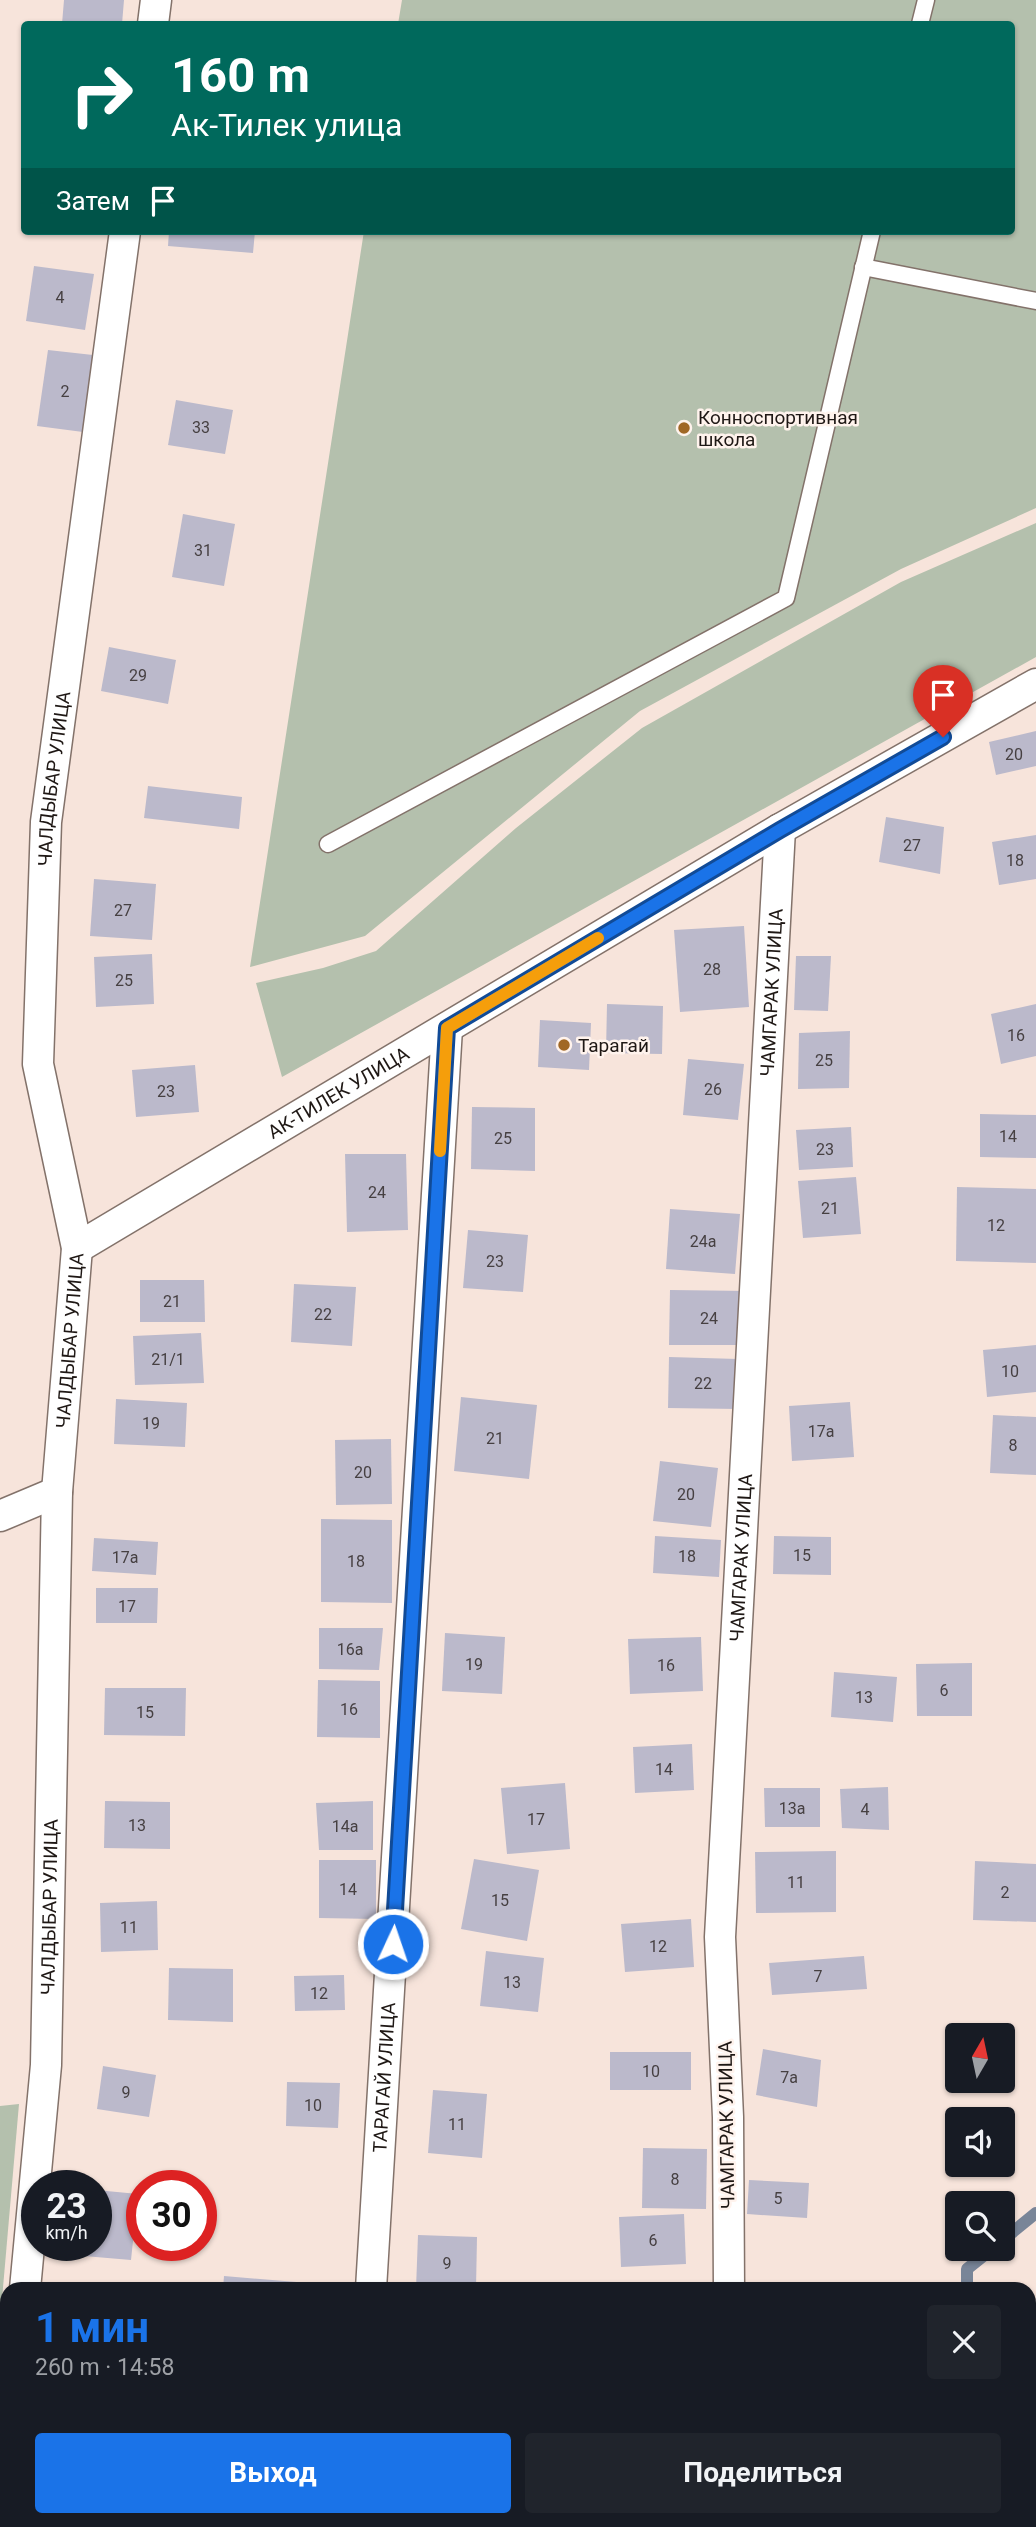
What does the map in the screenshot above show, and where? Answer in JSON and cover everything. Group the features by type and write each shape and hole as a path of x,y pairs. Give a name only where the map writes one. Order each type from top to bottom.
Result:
{"street":[{"path":"153,21 156,0"},
{"name":"ЧАЛДЫБАР УЛИЦА","path":"25,2282 46,2065 57,1492 77,1248 38,1064 46,822 124,235"},
{"name":"АК-ТИЛЕК УЛИЦА","path":"77,1248 780,830 1036,684"},
{"name":"ЧАМГАРАК УЛИЦА","path":"729,2282 728,2117 720,1937 780,830"},
{"name":"ТАРАГАЙ УЛИЦА","path":"371,2282 447,1028"},
{"path":"0,1516 57,1492"}],"lane":[{"path":"921,21 926,0"},
{"path":"328,844 786,598 871,235"},
{"path":"863,267 1036,301"}],"green space":[{"name":"Конноспортивная школа","path":"402,0 1036,0 1036,508 901,569 640,711 365,936 250,967 363,235 1015,235 1015,21 398,21"},
{"path":"1036,523 1036,657 282,1077 256,983 323,968 376,951 516,828 642,728 901,582"},
{"path":"19,2104 3,2282 0,2282 0,2106"}],"building":[{"path":"64,0 124,0 122,21 62,21"},
{"path":"169,235 255,235 253,253 168,246"},
{"path":"34,266 94,274 85,330 26,321"},
{"path":"48,350 93,355 83,432 37,426"},
{"path":"176,400 233,410 225,454 168,445"},
{"path":"183,514 235,524 224,586 172,577"},
{"path":"109,647 176,660 168,704 101,691"},
{"path":"1036,731 1036,766 996,775 989,742"},
{"path":"148,786 242,797 239,829 144,818"},
{"path":"886,817 944,827 940,874 879,862"},
{"path":"1036,835 1036,879 999,885 992,842"},
{"path":"94,879 156,884 152,940 90,936"},
{"path":"744,926 749,1007 680,1012 674,930"},
{"path":"152,954 154,1004 96,1007 94,957"},
{"path":"796,956 831,956 828,1011 794,1010"},
{"path":"607,1004 663,1006 662,1054 606,1053"},
{"path":"1036,1004 1036,1056 1001,1064 991,1014"},
{"name":"Тарагай","path":"540,1020 591,1023 589,1070 538,1067"},
{"path":"850,1031 849,1088 798,1089 799,1033"},
{"path":"688,1059 744,1064 738,1120 683,1115"},
{"path":"195,1065 199,1112 136,1117 132,1070"},
{"path":"472,1107 535,1108 535,1171 471,1169"},
{"path":"980,1114 1036,1115 1036,1158 980,1157"},
{"path":"851,1127 853,1167 799,1170 796,1130"},
{"path":"345,1154 406,1154 408,1230 347,1232"},
{"path":"856,1177 861,1234 803,1238 798,1181"},
{"path":"957,1187 1036,1189 1036,1263 956,1261"},
{"path":"670,1209 740,1214 735,1274 666,1269"},
{"path":"468,1230 528,1235 523,1292 463,1288"},
{"path":"140,1280 204,1280 205,1322 140,1322"},
{"path":"294,1284 356,1287 352,1346 291,1342"},
{"path":"670,1290 749,1291 748,1345 669,1345"},
{"path":"201,1333 204,1383 135,1385 133,1336"},
{"path":"1036,1345 1036,1392 987,1397 983,1350"},
{"path":"669,1357 738,1359 738,1409 668,1408"},
{"path":"461,1397 537,1405 529,1479 454,1471"},
{"path":"116,1399 187,1403 185,1447 114,1444"},
{"path":"850,1402 854,1457 792,1461 789,1406"},
{"path":"993,1415 1036,1417 1036,1475 990,1473"},
{"path":"391,1439 392,1504 336,1505 335,1440"},
{"path":"660,1461 718,1468 711,1527 653,1521"},
{"path":"321,1519 392,1520 392,1603 321,1602"},
{"path":"655,1536 721,1540 719,1577 653,1573"},
{"path":"774,1536 831,1537 831,1575 773,1574"},
{"path":"94,1538 158,1542 156,1575 92,1571"},
{"path":"96,1588 158,1588 157,1623 96,1623"},
{"path":"319,1628 383,1628 379,1670 319,1669"},
{"path":"445,1633 505,1637 502,1694 442,1691"},
{"path":"701,1637 703,1691 630,1694 628,1639"},
{"path":"972,1663 972,1716 917,1716 916,1664"},
{"path":"834,1672 897,1677 893,1722 831,1717"},
{"path":"318,1680 380,1681 380,1738 317,1737"},
{"path":"105,1688 186,1688 185,1736 104,1735"},
{"path":"692,1744 694,1790 635,1793 633,1747"},
{"path":"565,1783 570,1849 507,1854 501,1788"},
{"path":"888,1787 889,1830 842,1828 840,1789"},
{"path":"764,1788 820,1788 820,1827 765,1827"},
{"path":"105,1801 170,1802 170,1849 104,1848"},
{"path":"373,1801 373,1850 319,1850 316,1803"},
{"path":"836,1851 836,1912 756,1913 755,1852"},
{"path":"474,1859 539,1870 527,1941 461,1929"},
{"path":"319,1860 376,1860 376,1919 319,1918"},
{"path":"975,1861 1036,1864 1036,1922 973,1920"},
{"path":"157,1901 158,1950 101,1952 100,1903"},
{"path":"691,1919 694,1967 625,1972 621,1924"},
{"path":"486,1951 544,1958 538,2012 480,2006"},
{"path":"864,1956 867,1989 772,1995 769,1963"},
{"path":"169,1968 233,1969 233,2022 168,2020"},
{"path":"344,1975 345,2010 295,2011 294,1976"},
{"path":"763,2049 821,2060 817,2107 756,2095"},
{"path":"610,2052 691,2052 691,2090 610,2090"},
{"path":"103,2066 156,2075 149,2117 97,2109"},
{"path":"287,2082 340,2083 338,2128 286,2126"},
{"path":"433,2090 487,2094 482,2158 428,2153"},
{"path":"643,2148 707,2149 706,2209 642,2208"},
{"path":"749,2180 809,2183 807,2218 747,2214"},
{"path":"112,2192 126,2193 126,2260 112,2258"},
{"path":"684,2214 686,2264 621,2267 619,2217"},
{"path":"418,2235 477,2237 476,2282 416,2282"},
{"path":"224,2276 297,2282 224,2282"}],"waterway":[{"path":"1015,2230 1036,2213"},
{"path":"967,2282 967,2269 977,2261"}],"slow traffic":[{"path":"440,1151 447,1028 598,938"}],"place":[{"name":"Конноспортивная школа","path":"684,428"},
{"name":"Тарагай","path":"564,1045"}],"route":[{"path":"393,1944 447,1028 780,830 943,737"}]}
